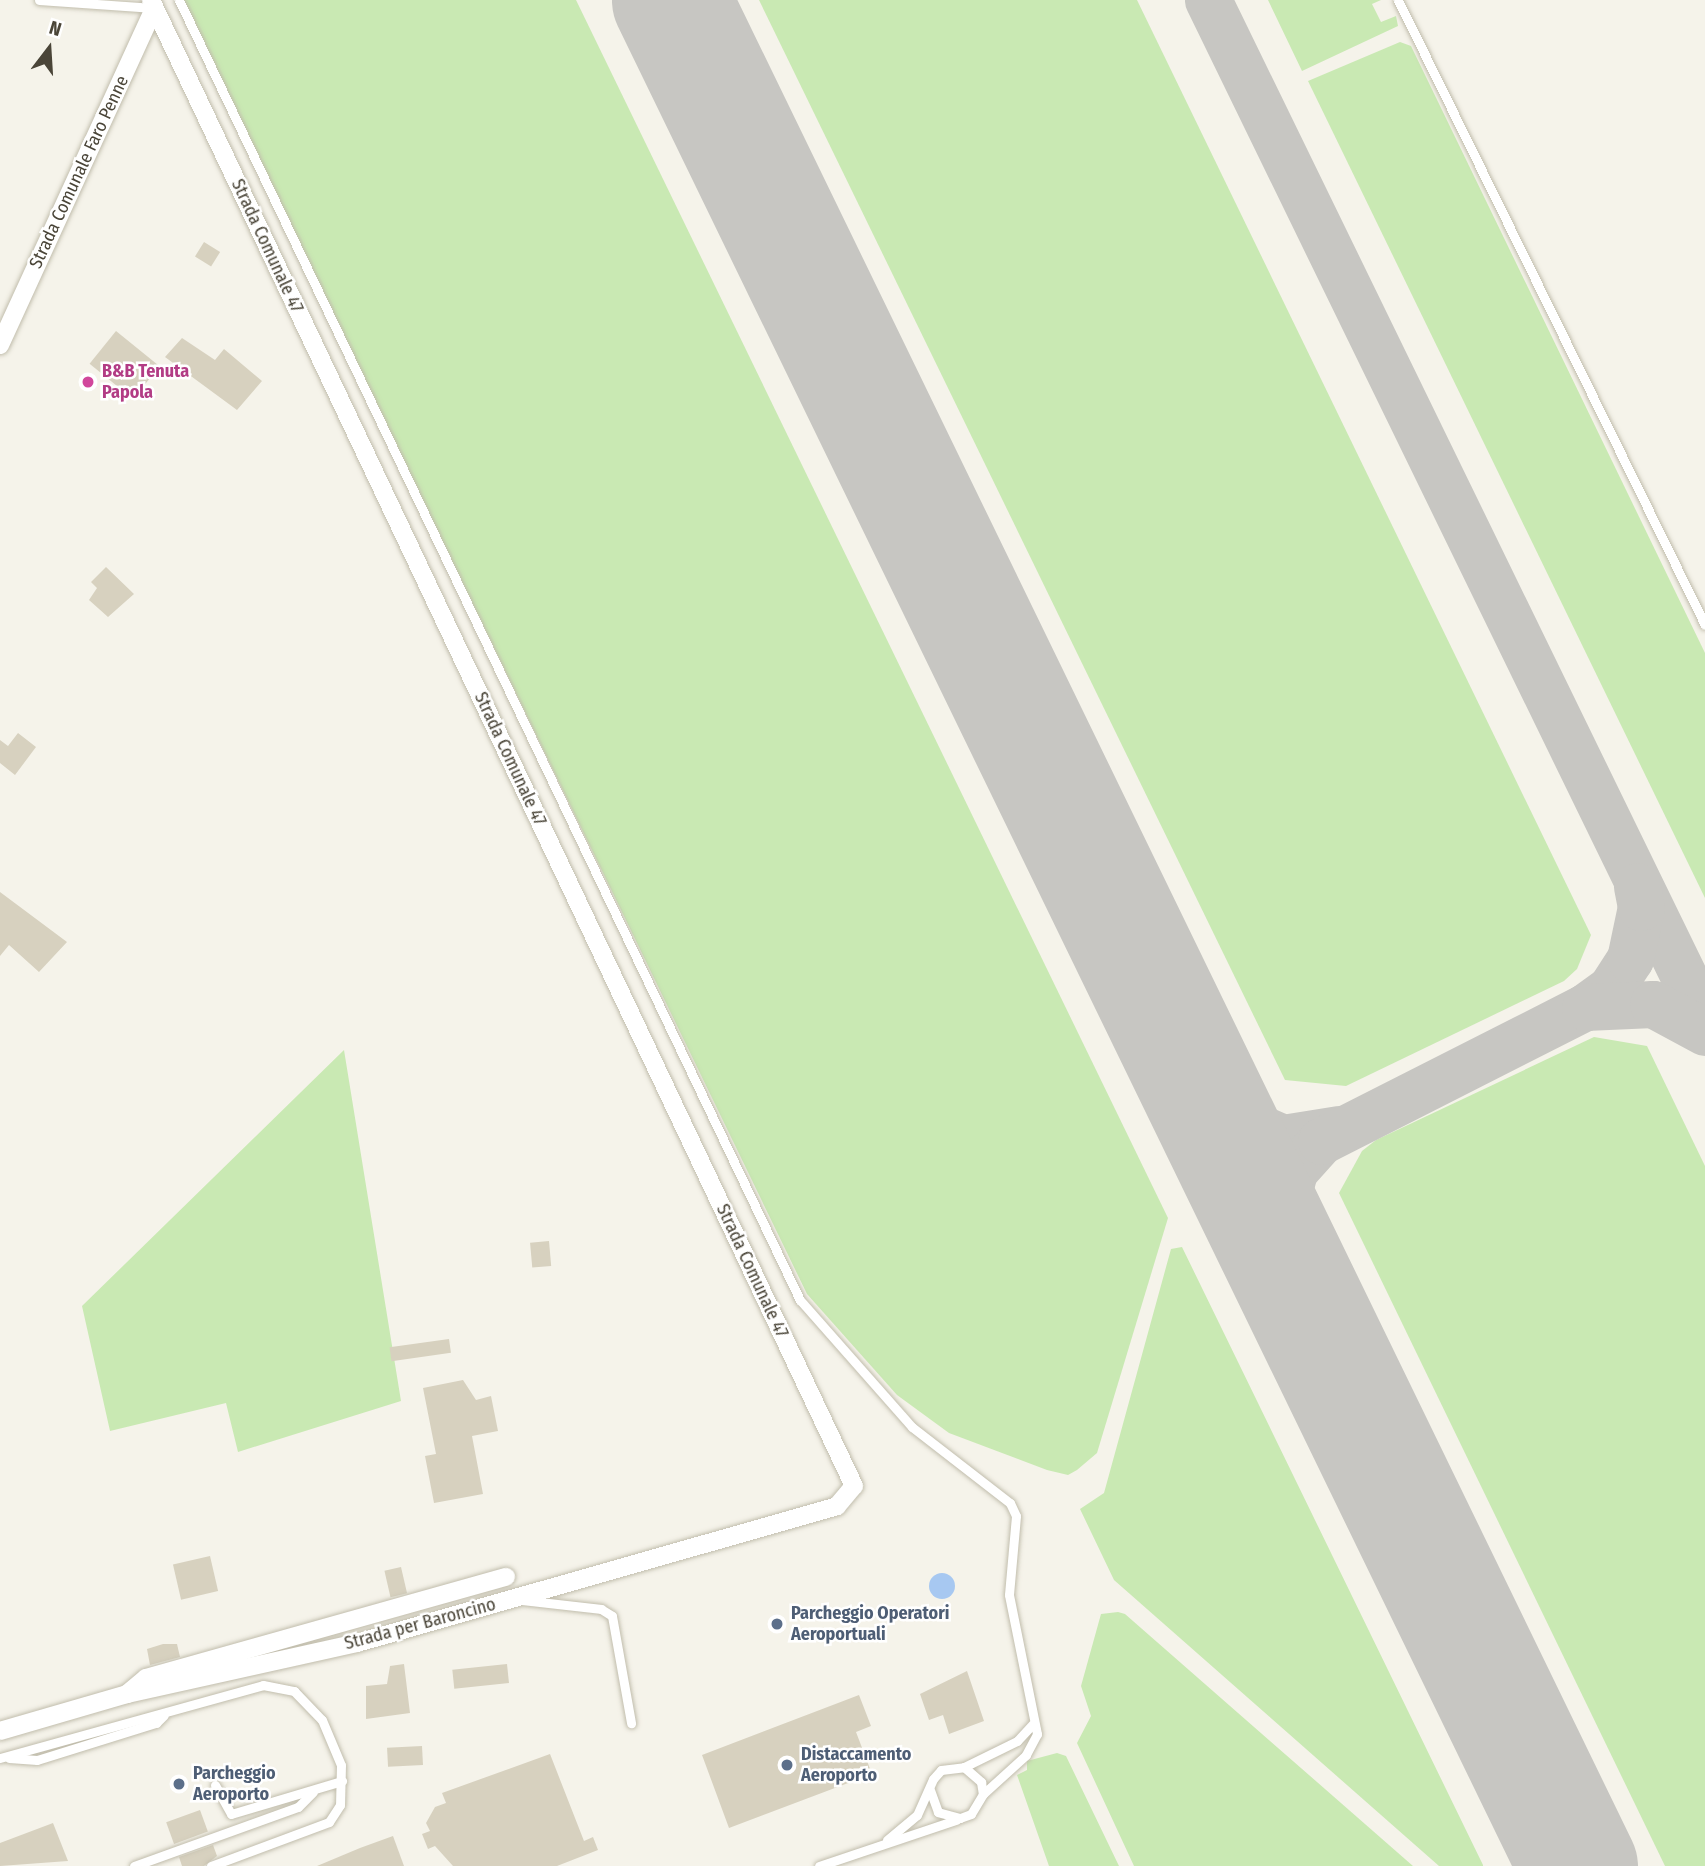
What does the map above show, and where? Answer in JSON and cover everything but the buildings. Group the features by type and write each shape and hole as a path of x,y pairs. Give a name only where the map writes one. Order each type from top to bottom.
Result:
{"street":[{"name":"Strada Comunale Faro Penne","path":"0,345 152,4"},
{"name":"Strada Comunale 47","path":"152,4 854,1486 837,1506"},
{"name":"Strada per Baroncino","path":"0,1731 127,1694 357,1643 837,1506"},
{"path":"127,1694 146,1678 506,1577"}],"lane":[{"path":"39,0 152,4"},
{"path":"178,0 800,1300 912,1427 1010,1503 1017,1531 1009,1595 1033,1724 1034,1745 983,1794 971,1814 887,1840 819,1866"},
{"path":"1398,0 1705,625"},
{"path":"512,1599 601,1609 612,1616 631,1723"},
{"path":"3,1757 263,1685 293,1691 322,1720 342,1781 340,1805 329,1822 211,1866"},
{"path":"887,1840 917,1815 941,1770 964,1766 1017,1741 1033,1724"},
{"path":"964,1766 981,1782 983,1794"},
{"path":"215,1785 231,1814 293,1791 313,1792 342,1781"},
{"path":"930,1790 938,1812 960,1818"},
{"path":"134,1866 298,1807 313,1792"}],"green space":[{"path":"180,0 576,0 1168,1218 1097,1453 1077,1470 1068,1475 1047,1470 949,1433 897,1395 807,1294"},
{"path":"759,0 1137,0 1591,935 1577,969 1564,981 1346,1086 1285,1080"},
{"path":"1268,0 1381,0 1372,4 1381,22 1396,16 1398,26 1302,71"},
{"path":"1400,42 1411,46 1705,653 1705,898 1308,81"},
{"path":"1594,1037 1647,1046 1705,1166 1705,1866 1665,1866 1339,1193 1362,1151 1376,1140"},
{"path":"344,1050 401,1401 238,1452 226,1403 110,1431 82,1306"},
{"path":"1182,1247 1483,1866 1439,1866 1114,1580 1080,1509 1104,1493 1171,1249"},
{"path":"1101,1614 1125,1614 1413,1866 1134,1866 1077,1743 1091,1716 1081,1686"},
{"path":"1057,1753 1066,1756 1119,1866 1049,1866 1017,1775 1027,1770 1027,1761"}],"water":[{"path":"942,1573 951,1577 955,1586 951,1595 942,1599 933,1595 929,1586 933,1577"}],"taxiway":[{"path":"1208,0 1705,1020"},
{"path":"1594,1005 1585,1007 1611,988 1630,959 1641,907 1637,886"},
{"path":"1303,1298 1289,1249 1287,1198 1294,1171 1321,1141 1585,1007 1653,1004 1705,1032"},
{"path":"1178,1043 1246,1122 1283,1138 1339,1129"}],"runway":[{"path":"671,0 1578,1866"}],"place":[{"name":"B&B Tenuta Papola","path":"88,382"},
{"name":"Parcheggio Operatori Aeroportuali","path":"777,1624"},
{"name":"Distaccamento Aeroporto","path":"787,1765"},
{"name":"Parcheggio Aeroporto","path":"179,1784"}]}
